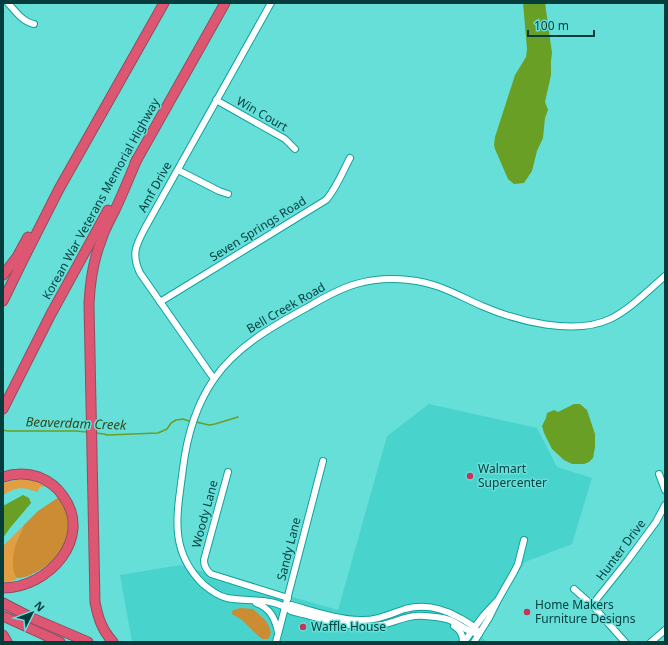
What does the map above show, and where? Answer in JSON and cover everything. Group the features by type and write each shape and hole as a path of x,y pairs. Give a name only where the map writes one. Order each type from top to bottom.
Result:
{"highway":[{"path":"3,276 17,257 59,189 164,3"},
{"name":"Korean War Veterans Memorial Highway","path":"3,409 51,314 225,3"},
{"path":"113,642 102,628 96,602 89,304 92,270 102,236 137,159"},
{"path":"3,301 59,189"},
{"path":"3,477 13,474 28,474 48,481 60,492 68,503 73,528 66,551 60,561 53,568 43,576 30,582 14,587 3,588"},
{"path":"3,603 32,618 88,642"},
{"path":"3,616 60,642"},
{"path":"3,635 7,642"}],"street":[{"path":"8,3 22,18 29,23 34,24"},
{"name":"Amf Drive","path":"214,379 138,268 135,261 135,250 145,228 271,3"},
{"name":"Win Court","path":"216,100 285,139 295,149"},
{"name":"Seven Springs Road","path":"160,302 326,200 350,158"},
{"path":"178,170 228,194"},
{"name":"Bell Creek Road","path":"479,634 471,633 464,627 451,621 423,616 404,617 381,625 373,626 340,624 291,611 286,607 271,603 228,598 211,591 201,582 189,567 182,552 177,532 177,517 187,442 198,406 214,379 239,350 264,333 326,297 358,283 392,279 430,284 449,290 499,314 536,323 568,327 591,325 612,318 632,304 665,276"},
{"name":"Sandy Lane","path":"276,642 324,461"},
{"name":"Woody Lane","path":"228,472 204,560 204,566 211,574 288,598"},
{"path":"659,474 665,490"},
{"name":"Hunter Drive","path":"592,606 656,522 665,505"},
{"path":"474,642 493,611 518,564 524,540"},
{"path":"574,590 592,606 625,642"},
{"path":"249,600 262,605 269,611 275,619 278,634"},
{"path":"463,642 488,610 498,600"},
{"name":"Bell Creek Road","path":"286,607 291,605 346,619 358,620 380,618 411,608 432,608 455,615 476,627"},
{"path":"439,618 460,630 463,637 463,642"},
{"path":"476,627 479,634"},
{"path":"651,642 665,630"}],"shaded area":[{"path":"523,3 545,3 552,53 551,75 545,102 548,110 545,118 543,138 537,151 532,171 524,183 514,184 508,179 494,145 495,137 515,75 526,57 527,49"},
{"path":"429,404 537,428 557,467 592,478 572,544 525,562 476,634 488,642 132,642 120,575 180,565 338,610 387,436"},
{"path":"574,404 580,404 587,410 595,434 593,458 584,464 572,464 564,460 552,449 542,426 547,413 554,410 558,412"},
{"path":"22,479 34,481 46,486 40,487 37,492 19,488 3,495 3,484"},
{"path":"23,495 29,498 31,503 3,538 3,506"},
{"path":"59,497 64,507 68,526 64,545 52,561 43,568 27,576 17,578 13,568 13,558 15,546 24,525 38,511"},
{"path":"24,525 15,546 15,575 17,578 11,582 3,582 3,546"},
{"path":"241,608 253,609 265,620 271,633 268,639 262,639 242,620 232,614 232,611"}],"waterway":[{"name":"Beaverdam Creek","path":"196,422 209,425 238,417"},
{"name":"Beaverdam Creek","path":"95,433 107,435 158,433 167,429 171,423 176,420 183,419 192,422"},
{"name":"Beaverdam Creek","path":"3,430 87,432"}],"place":[{"name":"Walmart Supercenter","path":"470,476"},
{"name":"Home Makers Furniture Designs","path":"527,612"},
{"name":"Waffle House","path":"303,627"}]}
